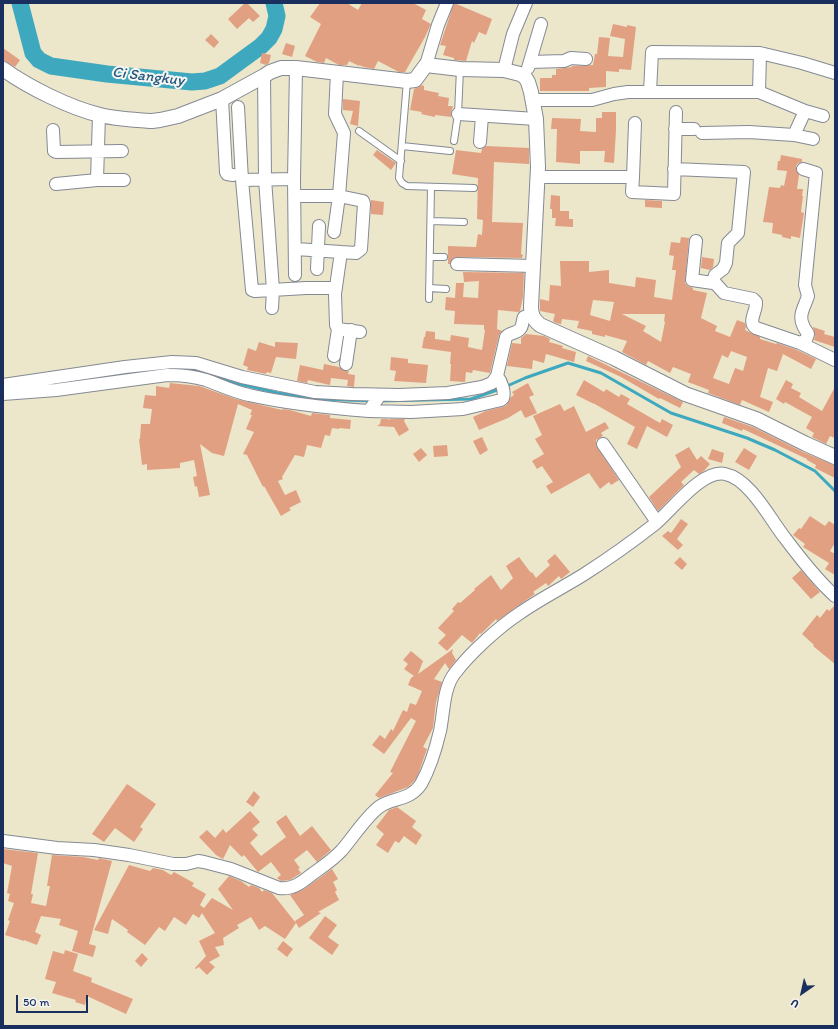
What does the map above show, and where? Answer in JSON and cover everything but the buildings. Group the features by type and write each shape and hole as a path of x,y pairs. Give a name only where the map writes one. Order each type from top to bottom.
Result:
{"street":[{"path":"3,69 66,103 99,115 135,120 160,120 178,116 222,98 270,72 281,68 296,68 407,81 415,80 426,65 438,25 447,3"},
{"path":"504,70 513,34 526,3"},
{"path":"541,24 525,77 534,109 537,177 531,315 540,325 614,358 685,394 756,419 835,457"},
{"path":"650,92 652,52 760,53 802,62 835,73"},
{"path":"759,92 760,53"},
{"path":"530,62 564,61 571,58 586,59"},
{"path":"426,65 460,69 504,70 525,77"},
{"path":"295,275 296,249 294,179 296,68"},
{"path":"334,232 339,196 344,133 335,114 337,73"},
{"path":"264,76 265,179 273,290 272,308"},
{"path":"458,114 482,116 592,100 628,92 759,92 805,111 824,116"},
{"path":"222,98 227,174 238,178 294,179"},
{"path":"238,107 238,178 252,290 336,288"},
{"path":"794,135 805,111"},
{"path":"635,123 632,198 674,194 676,112"},
{"path":"97,180 99,115"},
{"path":"480,142 482,116"},
{"path":"675,129 794,135 813,139"},
{"path":"53,130 54,151 56,152 98,153 122,151"},
{"path":"674,169 744,172 738,233 728,243 724,268 715,275 713,283"},
{"path":"800,343 806,340 808,334 802,325 801,313 802,307 808,296 805,285 816,173 803,169"},
{"path":"537,177 633,177"},
{"path":"56,184 97,180 124,180"},
{"path":"295,196 339,196 363,201 364,204 361,249 356,253 296,249"},
{"path":"317,269 319,226"},
{"path":"696,241 692,280 713,283 716,284 724,293 753,299 757,306 752,322 753,326 800,343 835,360"},
{"path":"334,356 338,329 336,325 336,288 341,252"},
{"path":"457,264 533,266"},
{"path":"3,385 124,366 172,362 196,363 307,398 320,407 411,412 463,409 501,400 503,398 501,386 506,337 509,333 518,331 521,328 524,317 531,315"},
{"path":"338,329 355,331 346,364"},
{"path":"3,394 56,390 167,375 178,375 202,379 232,391 247,395 307,398 448,393 482,387 492,383 501,386"},
{"path":"370,410 380,396"},
{"path":"603,444 657,522"},
{"path":"3,841 94,850 173,864 204,862 231,869 279,888 292,888 335,858 371,815 380,807 405,798 420,786 435,748 448,684 454,674 486,641 520,613 613,555 657,522 697,484 707,477 723,473 739,480 747,488 817,578 835,596"}],"lane":[{"path":"454,141 458,114 460,69"},
{"path":"407,81 399,178 402,183 407,186 474,188"},
{"path":"359,132 401,161"},
{"path":"402,146 450,151"},
{"path":"429,299 431,187"},
{"path":"430,221 464,222"},
{"path":"430,257 444,257"},
{"path":"429,288 446,289"}],"waterway":[{"name":"Ci Sangkuy","path":"20,3 33,53 39,60 51,66 107,74 192,82 205,81 220,76 261,46 269,38 274,29 277,16 274,3"},
{"path":"505,387 525,378 568,363 601,373 671,413 747,438 775,450 815,471 835,491"},
{"path":"185,370 198,370 231,382 278,393 318,399 372,401"},
{"path":"72,381 110,377"},
{"path":"379,401 471,399 500,389"}]}
